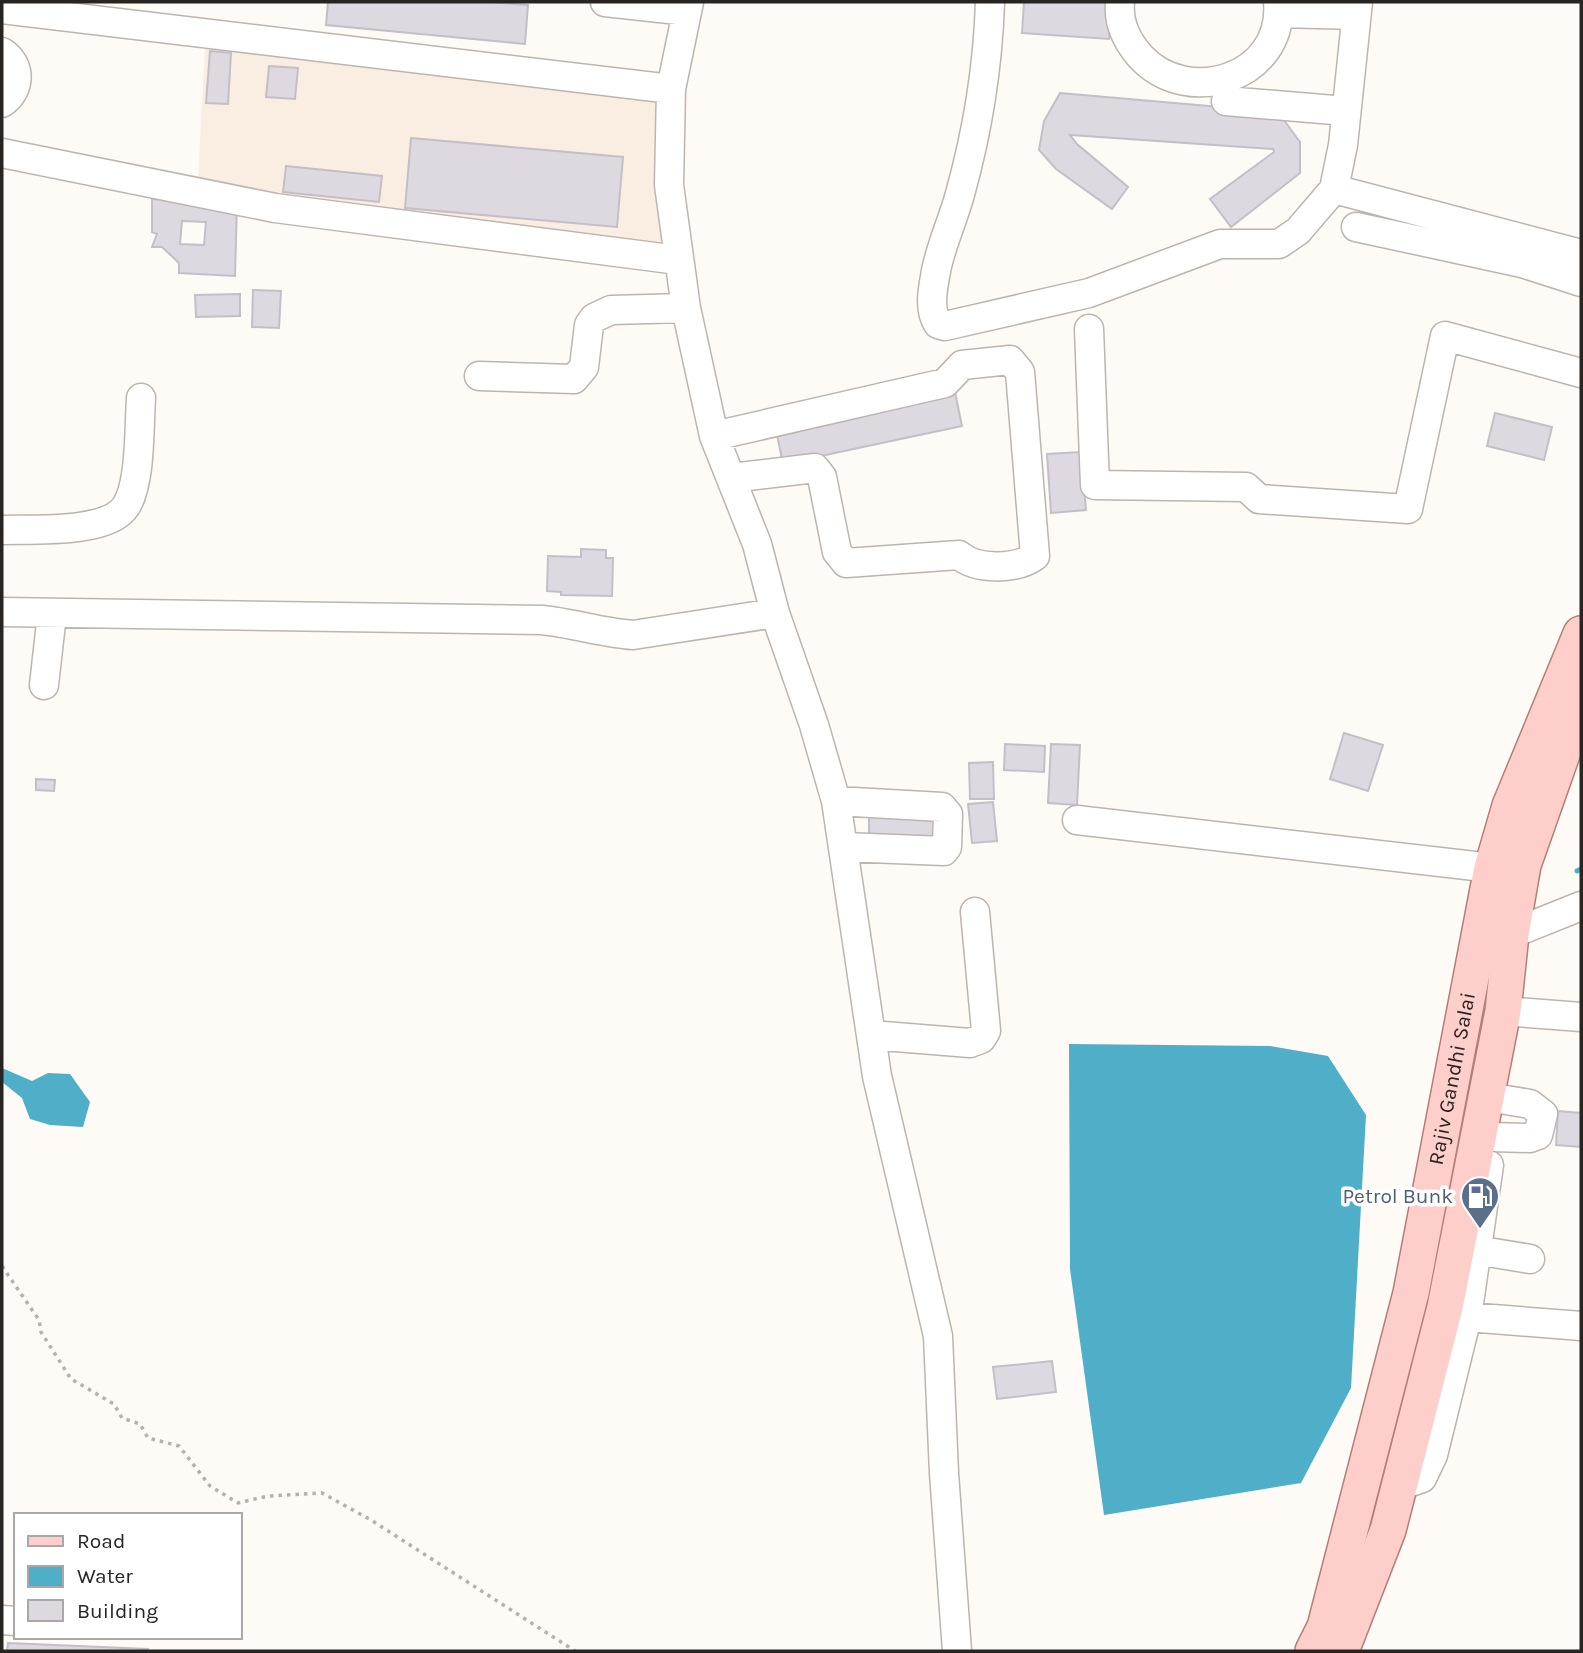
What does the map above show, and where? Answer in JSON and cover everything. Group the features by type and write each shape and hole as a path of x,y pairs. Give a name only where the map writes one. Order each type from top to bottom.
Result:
{"main road":[{"name":"Rajiv Gandhi Salai","path":"1340,1651 1388,1530 1445,1307 1492,1087 1511,934 1508,852 1510,806 1581,634"},
{"name":"Rajiv Gandhi Salai","path":"1312,1651 1325,1627 1411,1293 1508,852 1581,700"}],"street":[{"path":"606,2 688,6 671,89 669,185 685,308 714,436 757,544 775,612 814,725 845,847 877,1076 938,1336 944,1473 957,1651"},
{"path":"990,2 975,125 960,192 936,273 932,310 937,324 960,324 1089,293 1220,244 1279,244 1298,231 1334,189 1357,8 1279,7 1269,45 1247,69 1216,83 1182,82 1152,69 1129,44 1119,12 1120,2"},
{"path":"2,9 77,10 671,89"},
{"path":"2,52 13,62 17,80 10,96 2,103"},
{"path":"1226,101 1346,111"},
{"path":"2,153 275,208 678,260"},
{"path":"1334,189 1581,254"},
{"path":"1356,227 1521,263 1581,282"},
{"path":"479,376 574,379 584,367 589,325 594,318 611,310 685,308"},
{"path":"1089,329 1095,485 1246,487 1259,499 1408,509 1445,336 1581,373"},
{"path":"714,436 945,383 962,365 1010,360 1020,372 1035,556 1026,563 985,566 972,565 959,555 846,563 837,552 822,477 815,468 731,478"},
{"path":"2,530 89,526 113,518 126,506 134,485 141,398"},
{"path":"2,612 542,620 574,624 611,634 634,635 775,612"},
{"path":"44,685 52,614"},
{"path":"835,802 942,807 948,814 947,847 944,851 845,847"},
{"path":"1077,820 1508,852"},
{"path":"1511,934 1581,906"},
{"path":"872,1035 970,1043 982,1040 986,1031 975,912"},
{"path":"1503,1011 1581,1017"},
{"path":"1399,1486 1422,1478 1433,1455 1467,1317 1492,1137 1492,1087 1530,1104 1543,1114 1538,1135 1530,1138 1492,1137"},
{"path":"1476,1250 1530,1259"},
{"path":"1467,1317 1581,1326"}],"path":[{"path":"2,1266 39,1320 41,1332 71,1378 114,1404 122,1418 140,1424 148,1438 179,1446 210,1486 238,1503 268,1496 322,1493 371,1520 575,1651"}],"shaded area":[{"path":"205,46 660,98 663,248 449,221 198,182"}],"water":[{"path":"1069,1044 1270,1046 1328,1056 1366,1115 1351,1388 1301,1483 1104,1515 1070,1269"},
{"path":"2,1068 32,1081 48,1073 70,1074 90,1102 83,1127 50,1125 30,1119 22,1098 2,1082"}],"building":[{"path":"328,2 491,2 528,5 525,44 326,25"},
{"path":"1024,2 1112,2 1109,39 1022,33"},
{"path":"210,51 231,53 228,104 206,103"},
{"path":"269,66 298,68 295,99 266,97"},
{"path":"1060,93 1278,112 1300,142 1300,173 1231,227 1210,199 1274,152 1273,149 1070,135 1128,187 1112,209 1056,169 1039,150 1044,121"},
{"path":"411,138 623,157 617,227 405,208"},
{"path":"286,166 382,176 379,202 283,192"},
{"path":"152,199 237,202 235,276 179,273 179,263 162,247 152,247 157,234 152,232","holes":["182,221 206,222 204,245 180,244"]},
{"path":"253,290 281,291 279,328 252,327"},
{"path":"240,294 240,316 196,317 195,295"},
{"path":"955,392 962,426 783,464 776,430"},
{"path":"1495,413 1552,427 1544,460 1487,446"},
{"path":"1081,452 1086,510 1051,513 1047,454"},
{"path":"581,549 606,550 606,558 613,558 612,596 561,595 561,592 547,591 548,556 581,557"},
{"path":"1344,733 1383,745 1368,791 1330,779"},
{"path":"1005,744 1045,746 1044,772 1004,770"},
{"path":"1051,744 1080,745 1077,805 1048,803"},
{"path":"993,762 994,799 970,799 969,763"},
{"path":"36,779 55,780 54,791 36,790"},
{"path":"993,802 997,841 972,843 968,804"},
{"path":"869,809 935,810 935,847 869,846"},
{"path":"1558,1111 1581,1113 1581,1147 1556,1145"},
{"path":"1052,1361 1056,1392 997,1399 993,1367"},
{"path":"8,1643 148,1649 148,1651 7,1651"}],"waterway":[{"path":"1577,871 1581,869"}],"place":[{"name":"Petrol Bunk","path":"1480,1230"}]}
